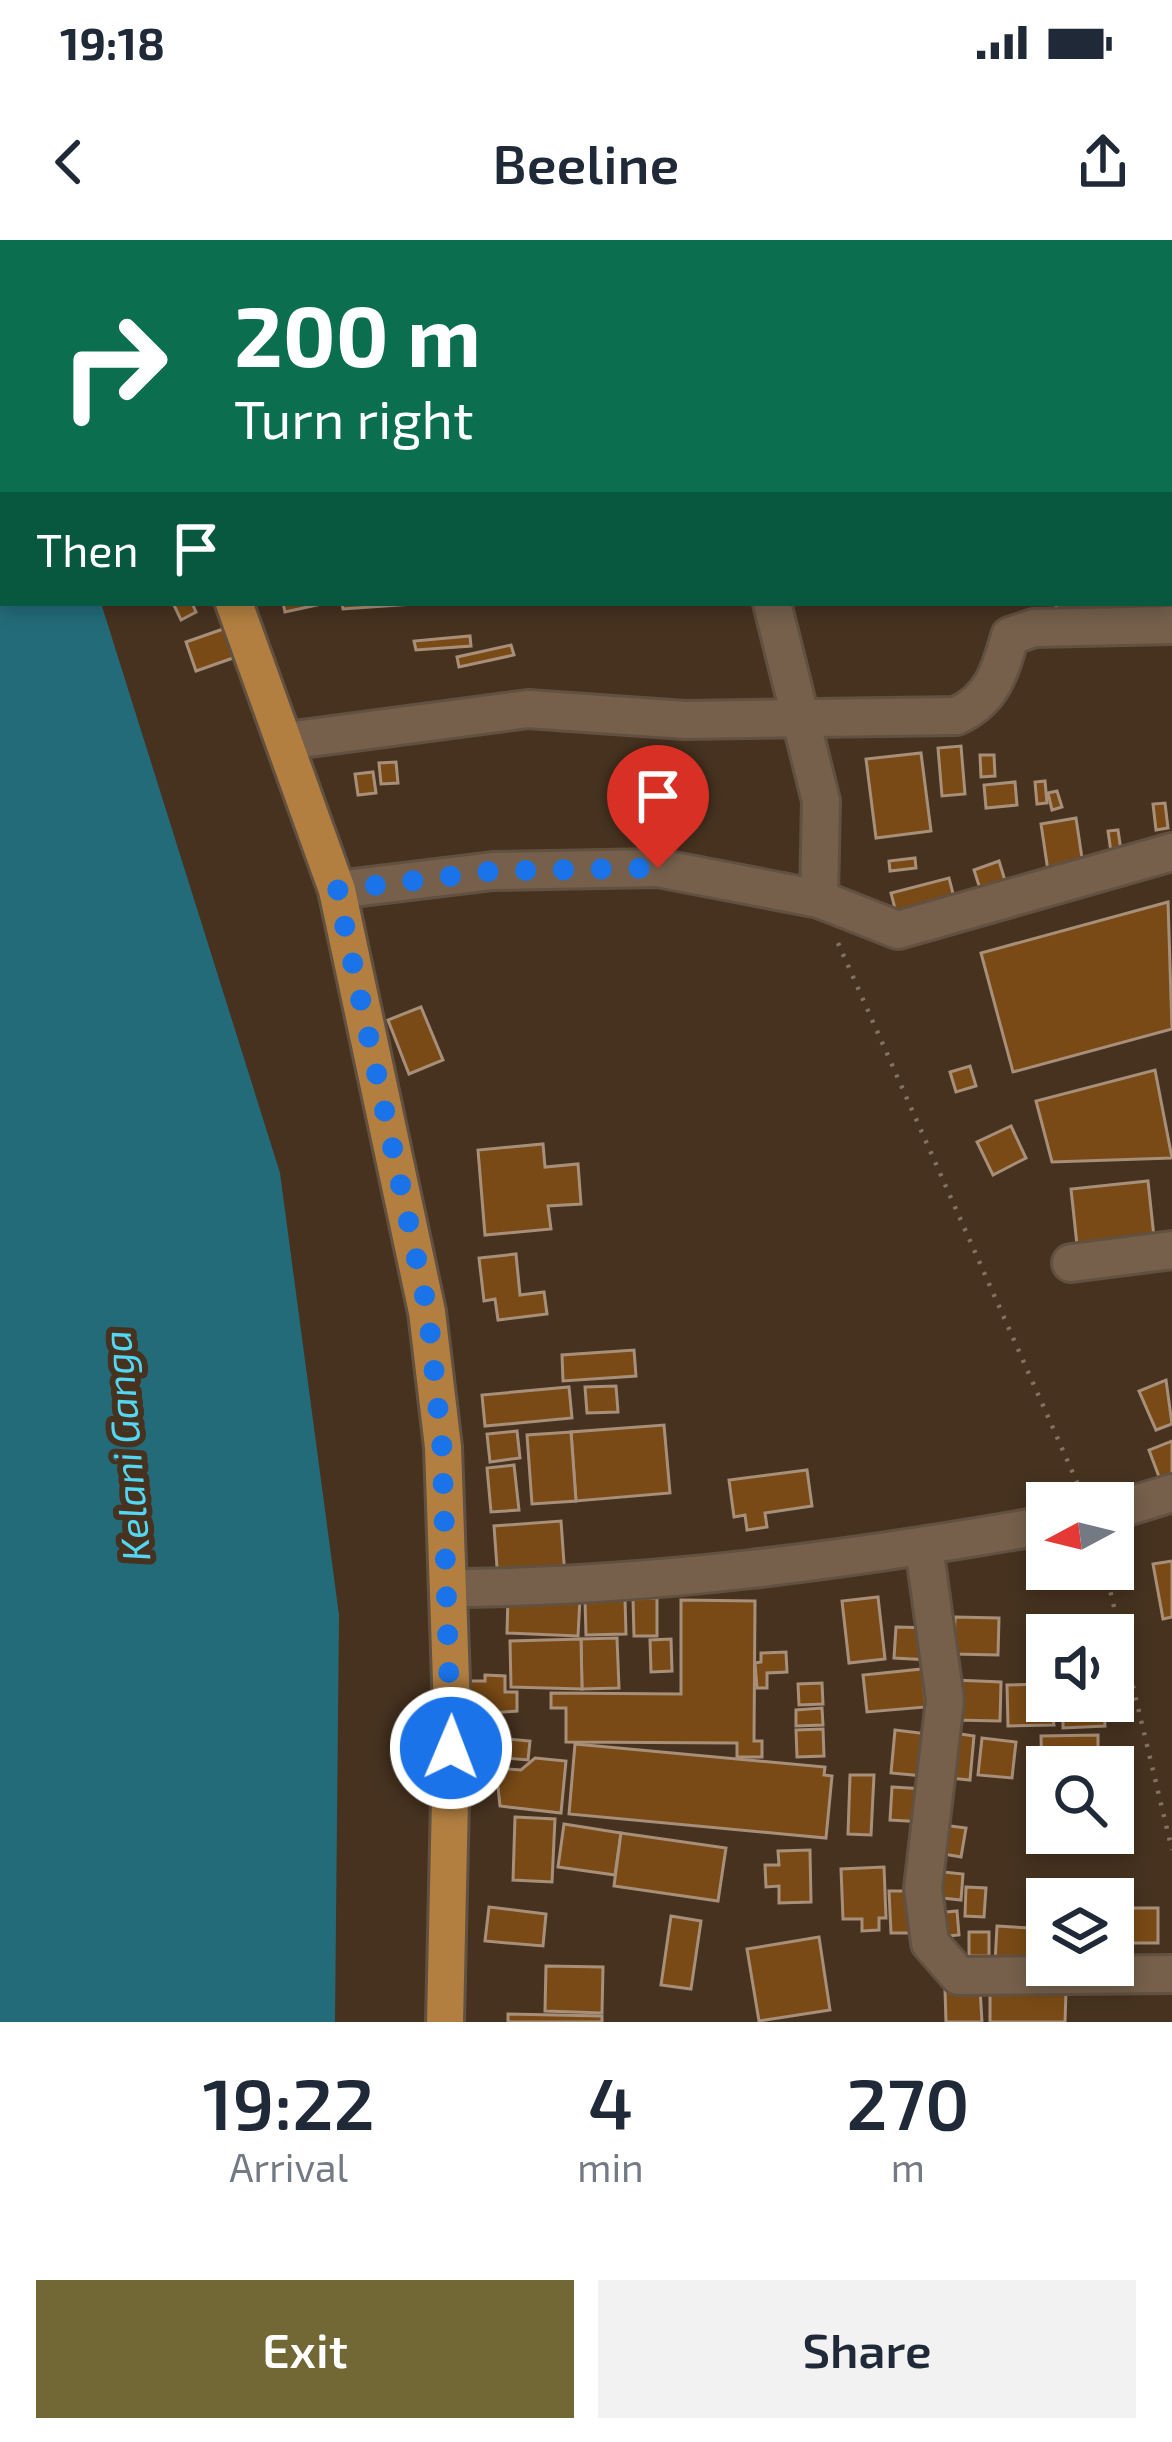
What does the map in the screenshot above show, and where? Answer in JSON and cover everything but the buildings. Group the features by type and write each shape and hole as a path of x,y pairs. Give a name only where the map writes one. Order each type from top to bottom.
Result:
{"main road":[{"path":"235,606 337,890 428,1312 442,1447 452,1710 445,2022"}],"street":[{"path":"773,606 821,801 819,899"},
{"path":"999,606 1008,643"},
{"path":"287,741 529,709 686,720 956,716 979,706 998,678 1010,636 1034,628 1172,625"},
{"path":"337,890 493,871 658,868 819,899 898,930 1172,852"},
{"path":"1071,1263 1172,1250"},
{"path":"1134,1505 1172,1493"},
{"path":"448,1588 551,1588 780,1570 1026,1530"},
{"path":"924,1547 944,1700 923,1888 930,1943 959,1976 1172,1974"}],"path":[{"path":"819,899 1077,1482"},
{"path":"1110,1590 1172,1850"}],"water":[{"name":"Kelani Ganga","path":"0,606 102,606 280,1173 339,1615 335,2022 0,2022"}],"route":[{"path":"451,1748 442,1447 428,1312 374,1044 337,890 493,871 658,868"}]}
